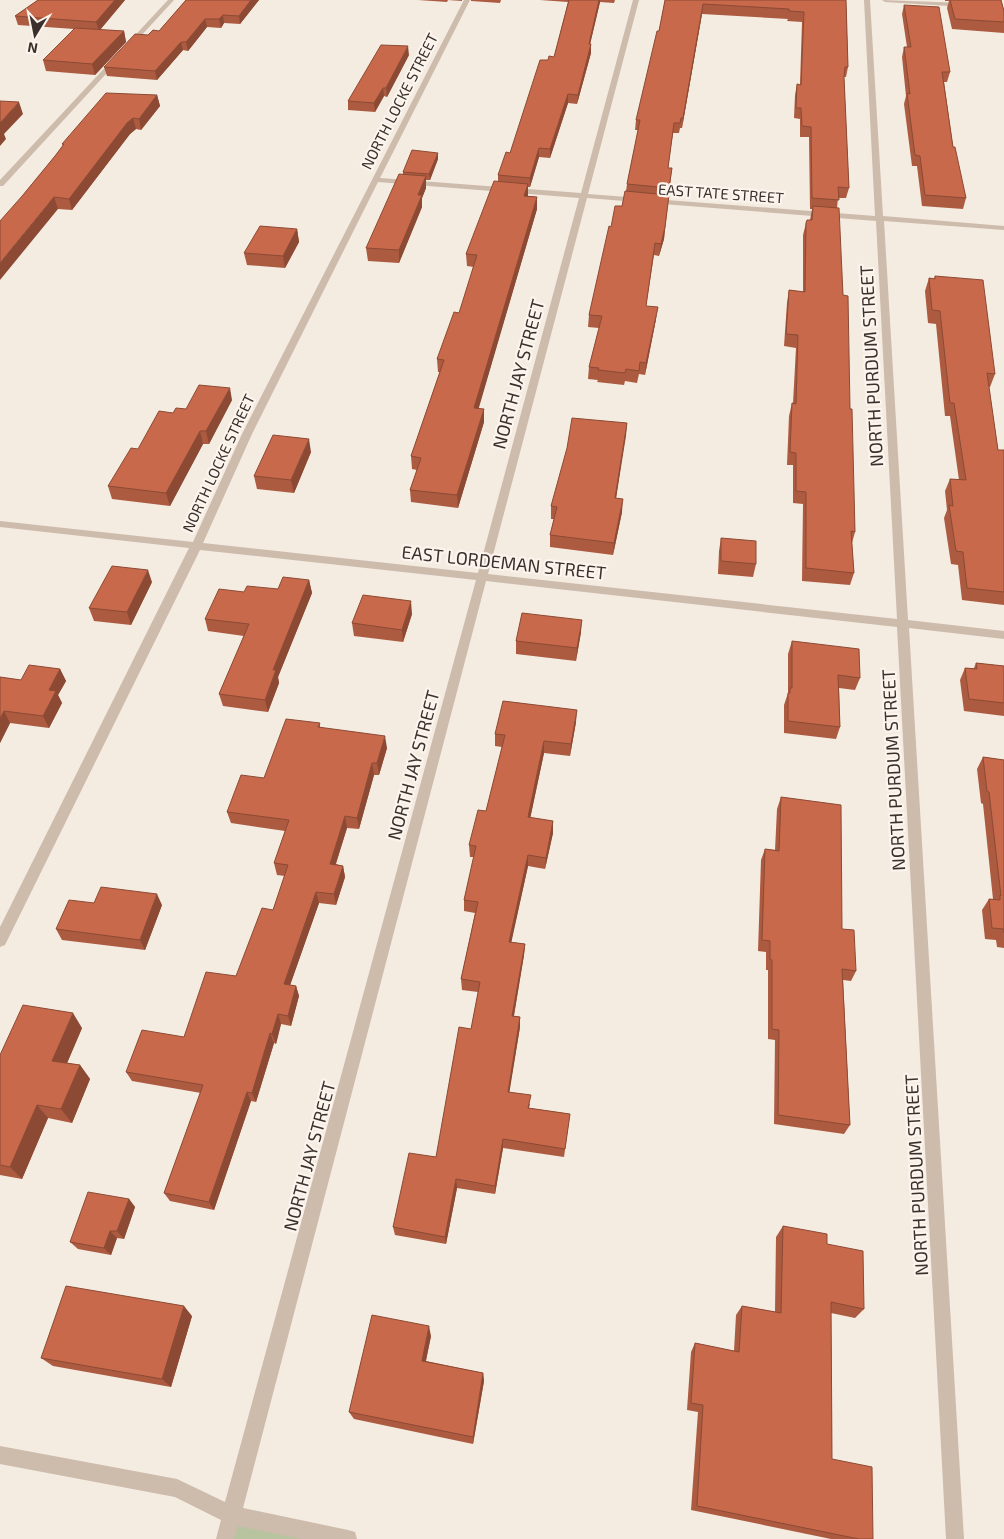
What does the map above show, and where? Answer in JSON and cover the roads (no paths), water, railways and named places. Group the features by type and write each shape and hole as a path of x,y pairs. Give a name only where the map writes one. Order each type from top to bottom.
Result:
{"street":[{"path":"0,184 171,0"},
{"name":"NORTH LOCKE STREET","path":"0,941 196,546 247,434 467,0"},
{"name":"NORTH JAY STREET","path":"225,1539 636,0"},
{"name":"NORTH PURDUM STREET","path":"866,0 955,1539"},
{"path":"885,0 975,5"},
{"name":"EAST TATE STREET","path":"376,180 1004,228"},
{"name":"EAST LORDEMAN STREET","path":"0,524 1004,635"},
{"path":"0,1455 177,1488 231,1515 348,1539"}]}
